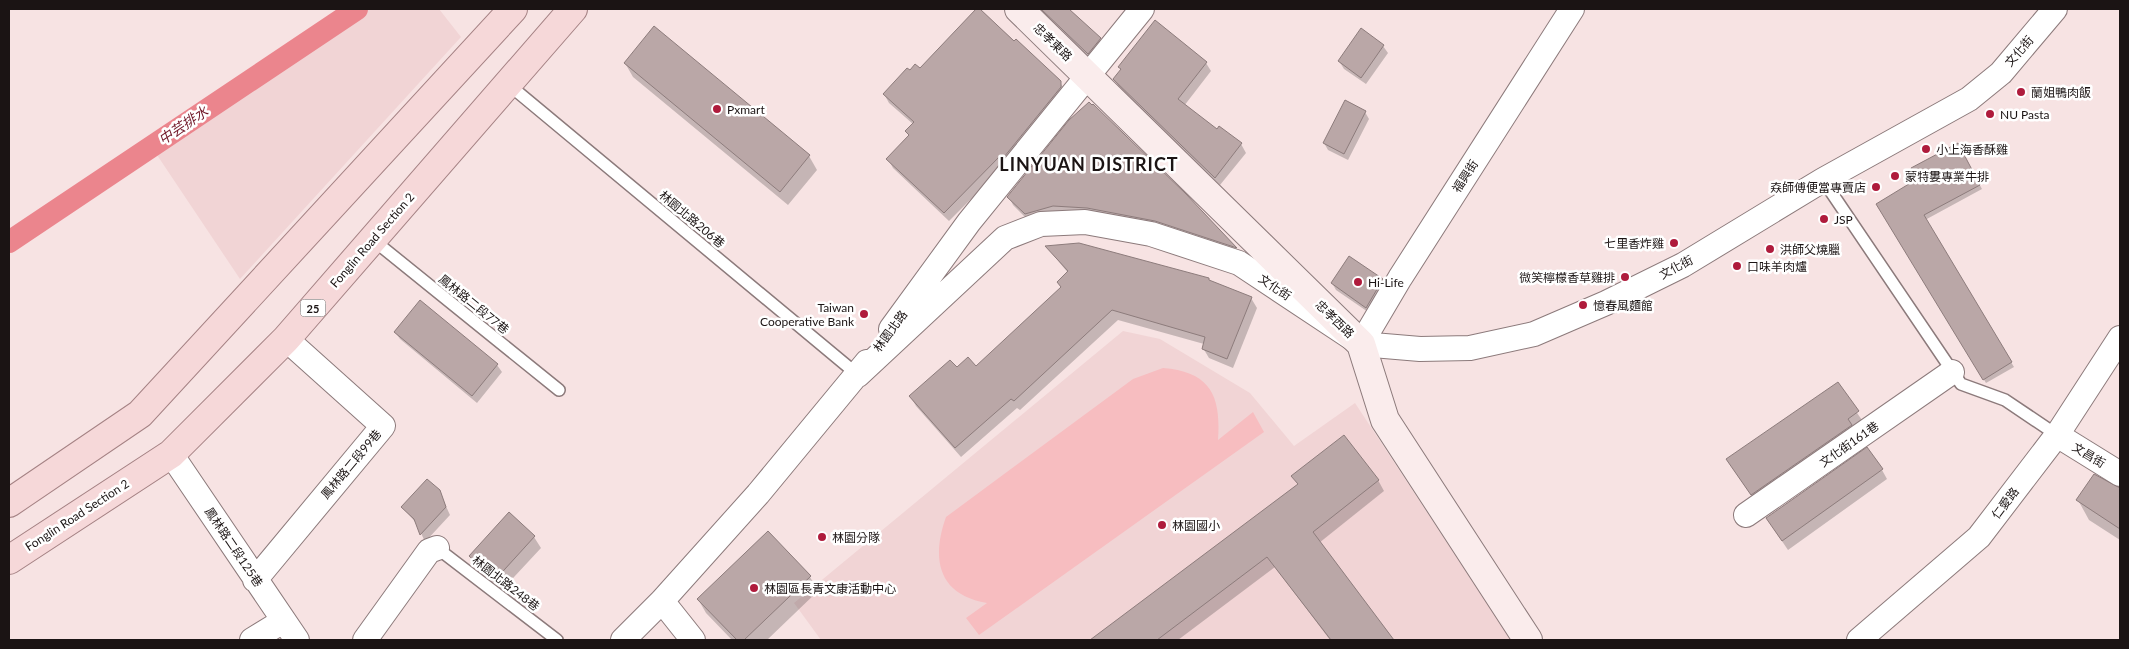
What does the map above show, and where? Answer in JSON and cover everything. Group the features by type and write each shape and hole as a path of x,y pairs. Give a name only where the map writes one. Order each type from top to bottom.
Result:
{"main road":[{"path":"9,503 140,414 513,9"},
{"name":"Fonglin Road Section 2","path":"9,560 171,454 286,339 573,9"}],"street":[{"name":"忠孝東路","path":"1018,9 1087,75"},
{"name":"林園北路","path":"623,640 662,601 758,494 858,375 969,222 1142,9"},
{"name":"福興街","path":"1361,344 1400,278 1572,9"},
{"name":"文化街","path":"858,375 1005,238 1041,224 1085,222 1151,234 1239,262 1361,344 1420,349 1470,348 1534,334 1606,303 1683,265 1824,180 1970,99 2000,73 2055,9"},
{"name":"忠孝西路","path":"1087,75 1361,344 1385,420 1528,640"},
{"name":"仁愛路","path":"1860,640 1979,537 2057,435 2120,338"},
{"name":"鳳林路二段99巷","path":"256,580 383,426 286,339"},
{"name":"文化街161巷","path":"1746,515 1952,372"},
{"name":"文昌街","path":"2057,435 2120,474"},
{"name":"鳳林路二段125巷","path":"171,454 297,640"},
{"path":"365,640 428,551 438,548"},
{"path":"662,601 693,640"},
{"path":"252,640 283,621"}],"lane":[{"name":"林園北路206巷","path":"508,84 858,375"},
{"path":"1824,180 1960,384 2005,400 2057,435"},
{"name":"鳳林路二段77巷","path":"372,239 558,390"},
{"name":"林園北路248巷","path":"438,548 557,640"}],"shaded area":[{"path":"363,9 439,9 461,37 240,279 155,152"},
{"name":"林園國小","path":"1123,331 1160,339 1250,393 1294,446 1355,403 1511,640 821,640 794,603"},
{"path":"1163,368 1179,370 1192,375 1210,389 1215,399 1217,411 1218,440 1253,412 1264,432 979,635 966,618 987,603 971,599 958,592 942,573 939,561 939,547 946,517 1133,379"}],"building":[{"path":"976,9 980,9 1014,41 1016,39 1061,81 1061,87 1004,157 1001,155 944,213 886,159 909,135 905,131 914,122 883,94 907,68 910,70 915,64 920,68"},
{"path":"1041,9 1069,9 1101,38 1088,54"},
{"path":"1155,20 1207,62 1178,99 1217,129 1219,126 1242,143 1215,178 1113,79 1121,69 1118,67"},
{"name":"Pxmart","path":"654,26 810,155 780,192 624,63"},
{"path":"1361,28 1384,45 1361,78 1338,61"},
{"path":"1345,100 1366,111 1344,154 1323,143"},
{"path":"1089,102 1186,194 1237,248 1155,221 1087,208 1053,206 1025,214 1007,197 1069,120"},
{"path":"1958,143 1980,185 1924,215 2012,362 1983,380 1876,204 1917,179 1911,168"},
{"path":"1079,243 1209,278 1209,280 1252,297 1227,359 1202,349 1205,337 1112,310 1014,401 1011,399 955,448 909,396 950,360 957,367 968,357 976,366 1061,287 1057,282 1068,271 1045,246"},
{"name":"Hi-Life","path":"1349,256 1383,279 1366,308 1331,283"},
{"path":"420,300 498,364 472,396 394,332"},
{"path":"1838,382 1859,411 1848,419 1852,425 1751,495 1726,459"},
{"path":"1344,435 1379,480 1313,532 1394,640 1331,640 1267,557 1157,640 1090,640 1298,484 1291,476"},
{"path":"1867,447 1883,469 1782,541 1766,518"},
{"path":"2094,474 2120,488 2120,529 2076,500"},
{"path":"427,479 440,490 446,507 420,535 414,519 401,507"},
{"path":"509,512 535,536 495,580 469,556"},
{"name":"林園區長青文康活動中心","path":"768,531 811,576 744,640 737,640 697,599"}],"waterway":[{"name":"中芸排水","path":"9,242 357,9"}],"place":[{"name":"蘭姐鴨肉飯","path":"2021,92"},
{"name":"Pxmart","path":"717,109"},
{"name":"NU Pasta","path":"1990,114"},
{"name":"小上海香酥雞","path":"1926,149"},
{"name":"蒙特婁專業牛排","path":"1895,176"},
{"name":"𡘙師傅便當專賣店","path":"1876,187"},
{"name":"JSP","path":"1824,219"},
{"name":"七里香炸雞","path":"1674,243"},
{"name":"洪師父燒臘","path":"1770,249"},
{"name":"口味羊肉爐","path":"1737,266"},
{"name":"微笑檸檬香草雞排","path":"1625,277"},
{"name":"Hi-Life","path":"1358,282"},
{"name":"憶春風麵館","path":"1583,305"},
{"name":"Taiwan Cooperative Bank","path":"864,314"},
{"name":"林園國小","path":"1162,525"},
{"name":"林園分隊","path":"822,537"},
{"name":"林園區長青文康活動中心","path":"754,588"}],"district":[{"name":"LINYUAN DISTRICT","path":"1089,164"}]}
